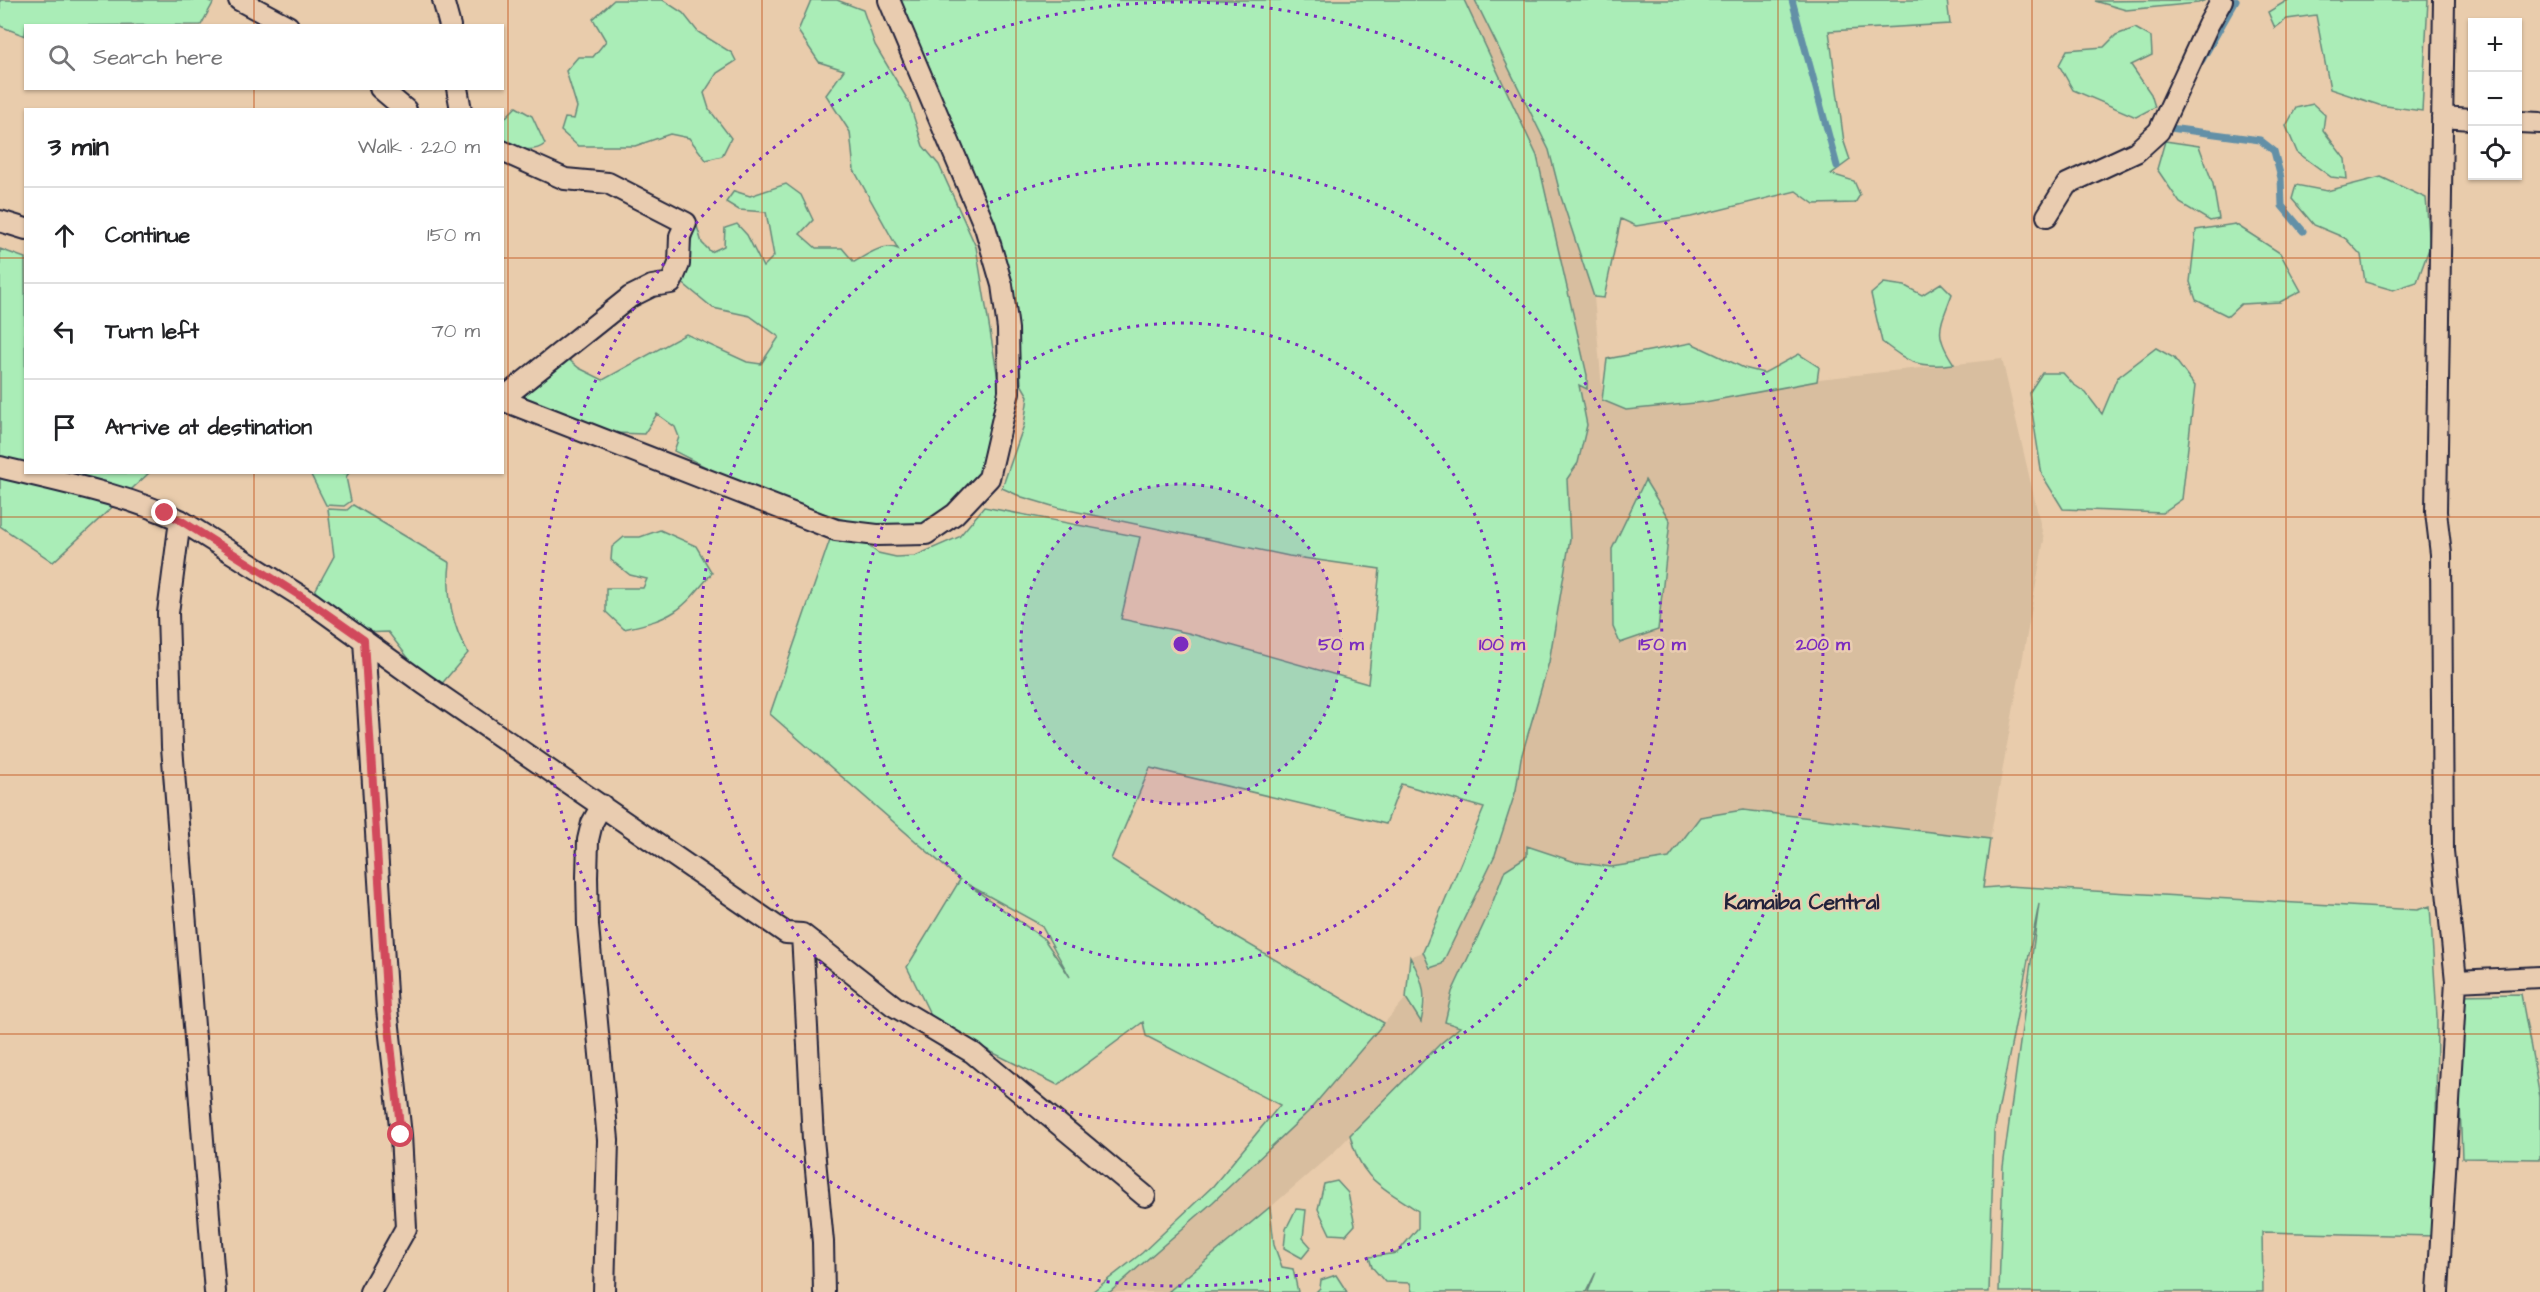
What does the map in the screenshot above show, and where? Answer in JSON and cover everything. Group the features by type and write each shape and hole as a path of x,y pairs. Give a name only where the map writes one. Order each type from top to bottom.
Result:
{"street":[{"path":"239,0 284,24"},
{"path":"443,0 449,24"},
{"path":"504,400 836,530 888,536 927,534 956,514 989,478 1009,392 1008,329 1002,285 986,227 889,0"},
{"path":"2047,216 2067,184 2136,152 2159,130 2222,0"},
{"path":"2438,1292 2456,981 2443,851 2441,554 2436,512 2444,0"},
{"path":"382,90 404,108"},
{"path":"457,90 461,108"},
{"path":"2442,117 2468,119"},
{"path":"2522,122 2540,123"},
{"path":"504,152 565,179 609,183 686,223 680,236 679,264 671,283 652,286 630,297 504,397"},
{"path":"0,221 24,228"},
{"path":"0,467 24,473"},
{"path":"28,474 99,492 180,520 313,604 786,933 802,934 894,1006 973,1053 1145,1196"},
{"path":"180,520 168,613 172,747 215,1292"},
{"path":"364,640 387,1009 401,1135 406,1228 370,1292"},
{"path":"602,805 592,823 588,840 587,876 588,926 608,1140 604,1292"},
{"path":"802,934 824,1292"},
{"path":"2456,981 2540,977"}],"shaded area":[{"path":"1464,0 1475,0 1549,150 1561,197 1594,297 1603,400 1627,400 2002,359 2044,540 1990,839 1743,810 1700,817 1669,858 1611,867 1575,862 1527,847 1527,856 1505,871 1487,917 1460,1027 1440,1044 1335,1151 1226,1246 1168,1292 1110,1292 1213,1202 1308,1112 1406,998 1421,1021 1426,1001 1421,977 1410,957 1423,952 1430,968 1442,964 1495,855 1516,790 1521,758 1549,662 1570,539 1567,479 1578,463 1579,384 1586,389 1587,375 1537,156"}],"green space":[{"path":"0,0 207,0 213,3 202,24 24,24 24,36 0,26"},
{"path":"614,0 663,0 683,13 698,32 732,53 736,61 717,73 704,93 709,109 731,138 722,156 706,160 689,138 670,134 635,146 578,146 561,131 565,118 574,119 577,107 566,71 578,57 593,57 606,41 593,19"},
{"path":"811,0 837,0 863,10 875,45 909,102 923,146 939,165 976,247 1002,403 977,485 949,515 913,533 850,522 749,489 674,451 679,437 675,427 657,414 644,434 615,433 515,403 568,359 579,368 603,380 686,334 747,362 761,364 779,337 750,316 713,308 680,281 696,223 702,243 711,252 724,246 725,228 737,224 747,235 763,267 774,256 766,212 739,210 726,202 734,191 750,196 786,184 801,195 813,220 800,234 816,248 842,248 854,262 881,248 898,249 854,170 850,132 826,95 844,70 819,62 798,31"},
{"path":"891,0 1464,0 1537,156 1587,375 1587,389 1579,385 1587,425 1578,463 1567,479 1570,539 1549,662 1521,758 1516,790 1495,855 1442,964 1430,968 1423,952 1484,808 1401,784 1386,824 1150,768 1111,859 1214,924 1384,1023 1308,1112 1213,1202 1110,1292 1092,1292 1142,1253 1213,1186 1280,1105 1146,1036 1143,1022 1058,1085 935,1024 907,967 960,880 770,714 836,522 878,553 896,557 915,556 959,537 984,507 1140,537 1121,619 1188,633 1368,684 1380,569 1289,556 1059,508 1022,497 1002,488 1024,425 1028,396 1021,384 1018,326 1003,258","holes":["967,884 1041,925 1070,977 1044,939"]},
{"path":"1475,0 1947,0 1950,24 1829,31 1844,142 1850,160 1831,174 1854,181 1860,195 1855,203 1814,204 1796,191 1691,217 1636,226 1621,219 1604,298 1594,297 1561,197 1549,150"},
{"path":"2206,0 2198,3 2126,10 2095,1"},
{"path":"2288,0 2428,0 2422,111 2379,105 2330,89 2316,15 2287,19 2275,28 2268,12"},
{"path":"2135,28 2151,37 2152,55 2131,65 2151,94 2155,107 2136,117 2073,90 2059,65 2067,50 2104,47 2116,35"},
{"path":"2313,104 2325,115 2323,130 2345,159 2347,179 2331,177 2297,152 2286,126 2296,108"},
{"path":"516,107 532,116 545,144 530,149 504,143 504,119"},
{"path":"2165,141 2199,146 2213,184 2219,219 2210,221 2180,203 2157,169"},
{"path":"2381,177 2426,198 2430,246 2417,282 2393,290 2365,282 2361,255 2345,238 2314,225 2292,199 2296,185 2327,191"},
{"path":"2235,224 2280,253 2301,291 2280,302 2241,304 2228,316 2196,300 2190,282 2196,230"},
{"path":"0,249 24,258 24,474 148,474 53,562 0,526"},
{"path":"1884,283 1905,286 1922,295 1941,283 1952,294 1944,314 1941,337 1954,364 1915,363 1882,342 1871,294"},
{"path":"1691,343 1744,368 1764,373 1799,354 1819,367 1817,381 1705,402 1626,410 1602,400 1607,359"},
{"path":"2156,348 2174,358 2195,386 2182,499 2162,513 2063,509 2042,475 2029,393 2042,373 2063,373 2086,393 2102,414 2117,378"},
{"path":"310,474 348,474 346,477 351,501 344,506 326,505"},
{"path":"1645,480 1670,521 1658,630 1620,643 1613,627 1612,549"},
{"path":"353,505 450,563 449,586 454,621 468,653 439,687 420,673 388,632 360,633 315,591 334,556 328,509 347,510"},
{"path":"660,530 696,546 712,573 692,597 675,612 654,621 624,629 606,612 606,588 643,588 647,579 630,575 611,560 612,547 624,537 640,537"},
{"path":"1743,810 1990,839 1983,888 2008,886 2417,910 2430,906 2437,1017 2435,1236 2262,1232 2263,1292 1999,1292 2003,1167 2039,904 1994,1132 1989,1292 1588,1292 1596,1272 1586,1292 1412,1292 1410,1283 1385,1282 1372,1267 1369,1257 1397,1253 1418,1228 1418,1211 1384,1188 1367,1173 1360,1163 1350,1135 1440,1044 1460,1027 1445,1022 1452,992 1487,917 1505,870 1527,856 1527,846 1575,862 1611,867 1669,858 1700,817"},
{"path":"1410,957 1423,989 1424,1004 1421,1022 1406,998"},
{"path":"2521,994 2540,1097 2540,1159 2462,1158 2456,995"},
{"path":"1337,1181 1348,1193 1355,1225 1346,1235 1330,1234 1318,1209 1324,1184"},
{"path":"1270,1207 1274,1245 1282,1267 1293,1269 1298,1292 1168,1292"},
{"path":"1296,1209 1306,1210 1303,1238 1311,1247 1302,1258 1284,1248 1286,1229"},
{"path":"1336,1275 1347,1292 1316,1292 1320,1288 1321,1280"}],"waterway":[{"path":"1792,0 1837,166"},
{"path":"2202,60 2236,0"},
{"path":"2170,128 2260,140 2274,151 2281,178 2282,206 2303,231"}],"district":[{"name":"Kamaiba Central","path":"1802,902"}],"route":[{"path":"165,513 180,520 313,604 364,640 387,1009 401,1135"}]}
